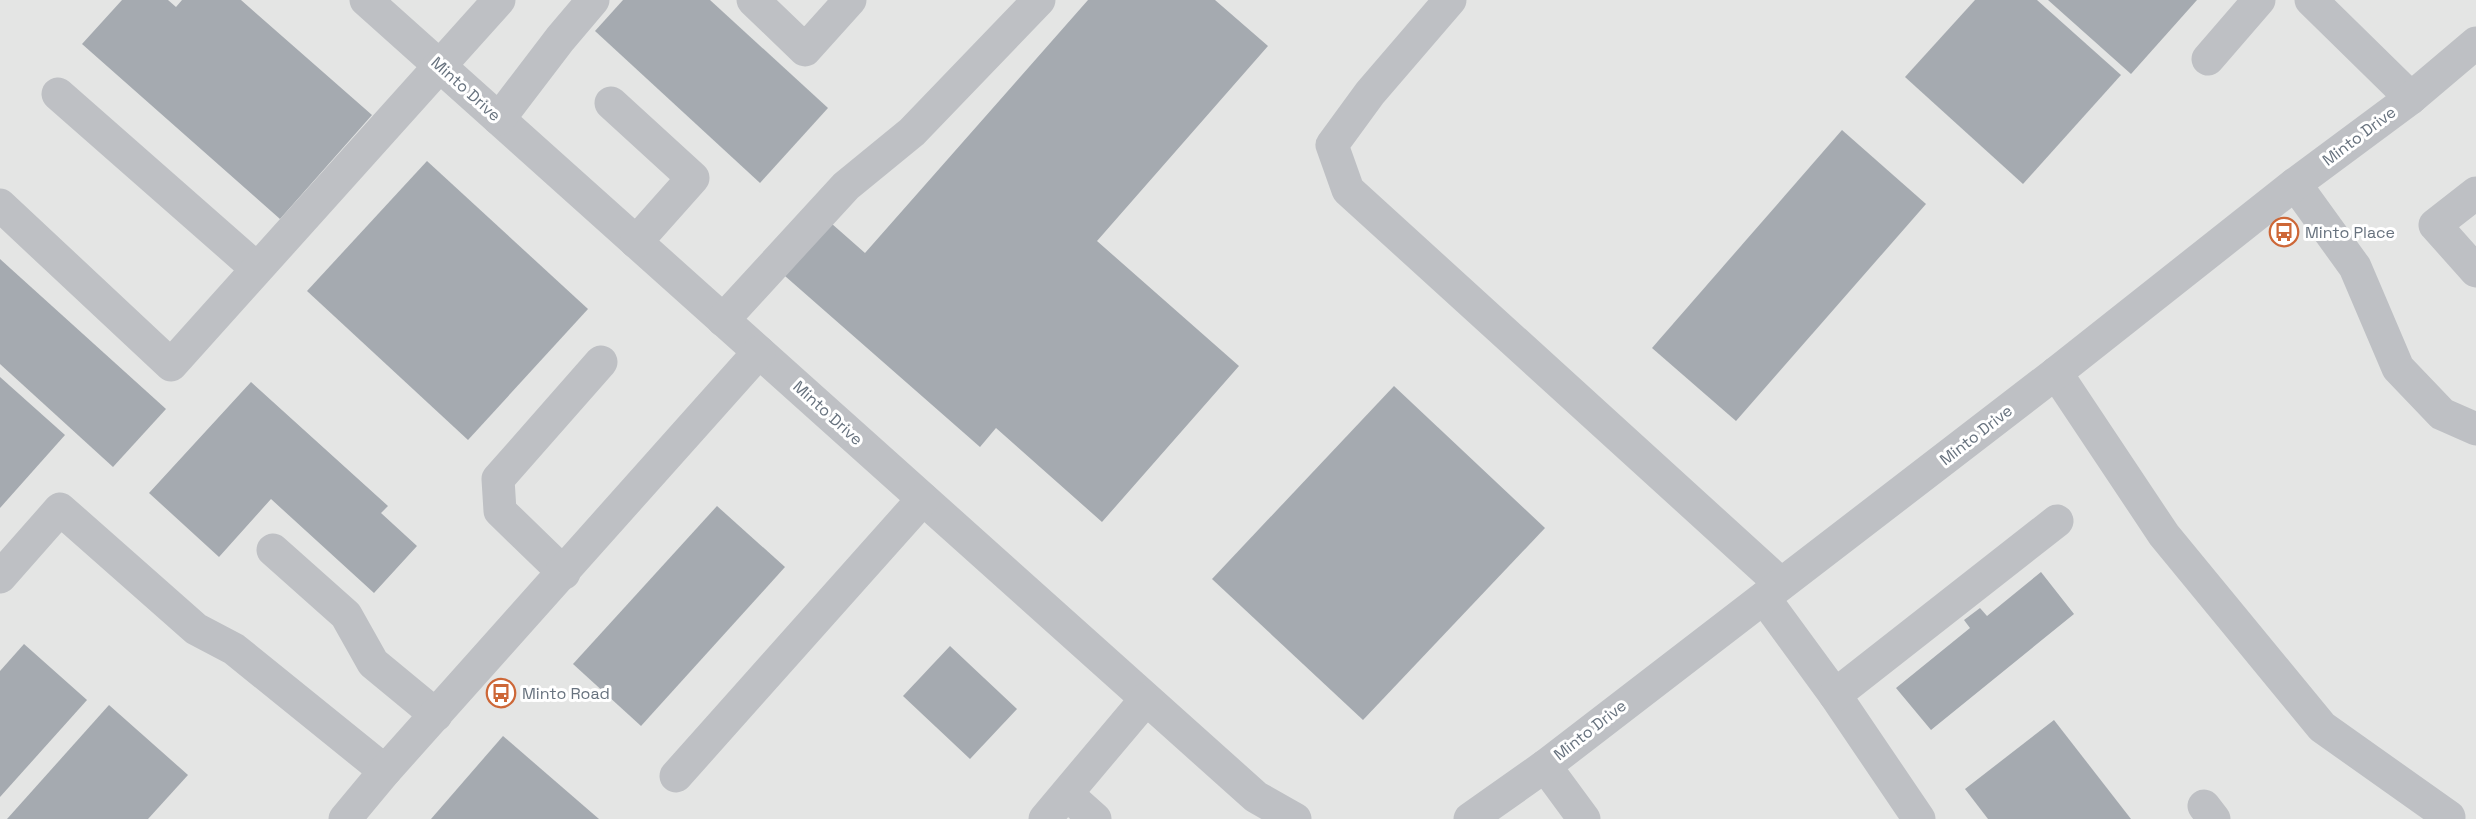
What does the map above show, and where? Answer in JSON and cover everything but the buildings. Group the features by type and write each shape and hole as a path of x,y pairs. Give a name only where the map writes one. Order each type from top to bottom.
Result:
{"street":[{"name":"Minto Drive","path":"366,0 1256,797 1295,819"},
{"path":"0,205 171,365 499,0"},
{"path":"499,119 593,0"},
{"path":"753,0 805,50 850,0"},
{"path":"723,320 846,186 912,132 1038,0"},
{"path":"1450,0 1370,93 1332,145 1348,190 1773,591 1835,695 1919,819"},
{"path":"2208,59 2259,0"},
{"path":"2311,0 2411,98"},
{"name":"Minto Drive","path":"1470,819 1545,766 2056,373 2295,184 2411,98 2476,43"},
{"path":"58,94 256,268"},
{"path":"611,103 693,178 636,242"},
{"path":"2295,184 2355,267 2398,368 2442,414 2476,429"},
{"path":"2476,193 2435,225 2476,271"},
{"path":"345,819 385,771 759,352"},
{"path":"564,573 500,511 498,479 601,362"},
{"path":"2056,373 2164,535 2322,727 2449,817"},
{"path":"676,776 923,499"},
{"path":"0,577 60,509 196,629 234,649 385,771"},
{"path":"1835,695 2057,521"},
{"path":"273,550 346,615 372,663 436,715"},
{"path":"1045,819 1146,699"},
{"path":"1545,766 1584,819"},
{"path":"1067,794 1095,819"}],"shaded area":[{"path":"0,0 2476,0 2476,819 0,819"}],"place":[{"name":"Minto Place","path":"2284,232"},
{"name":"Minto Road","path":"501,693"}]}
